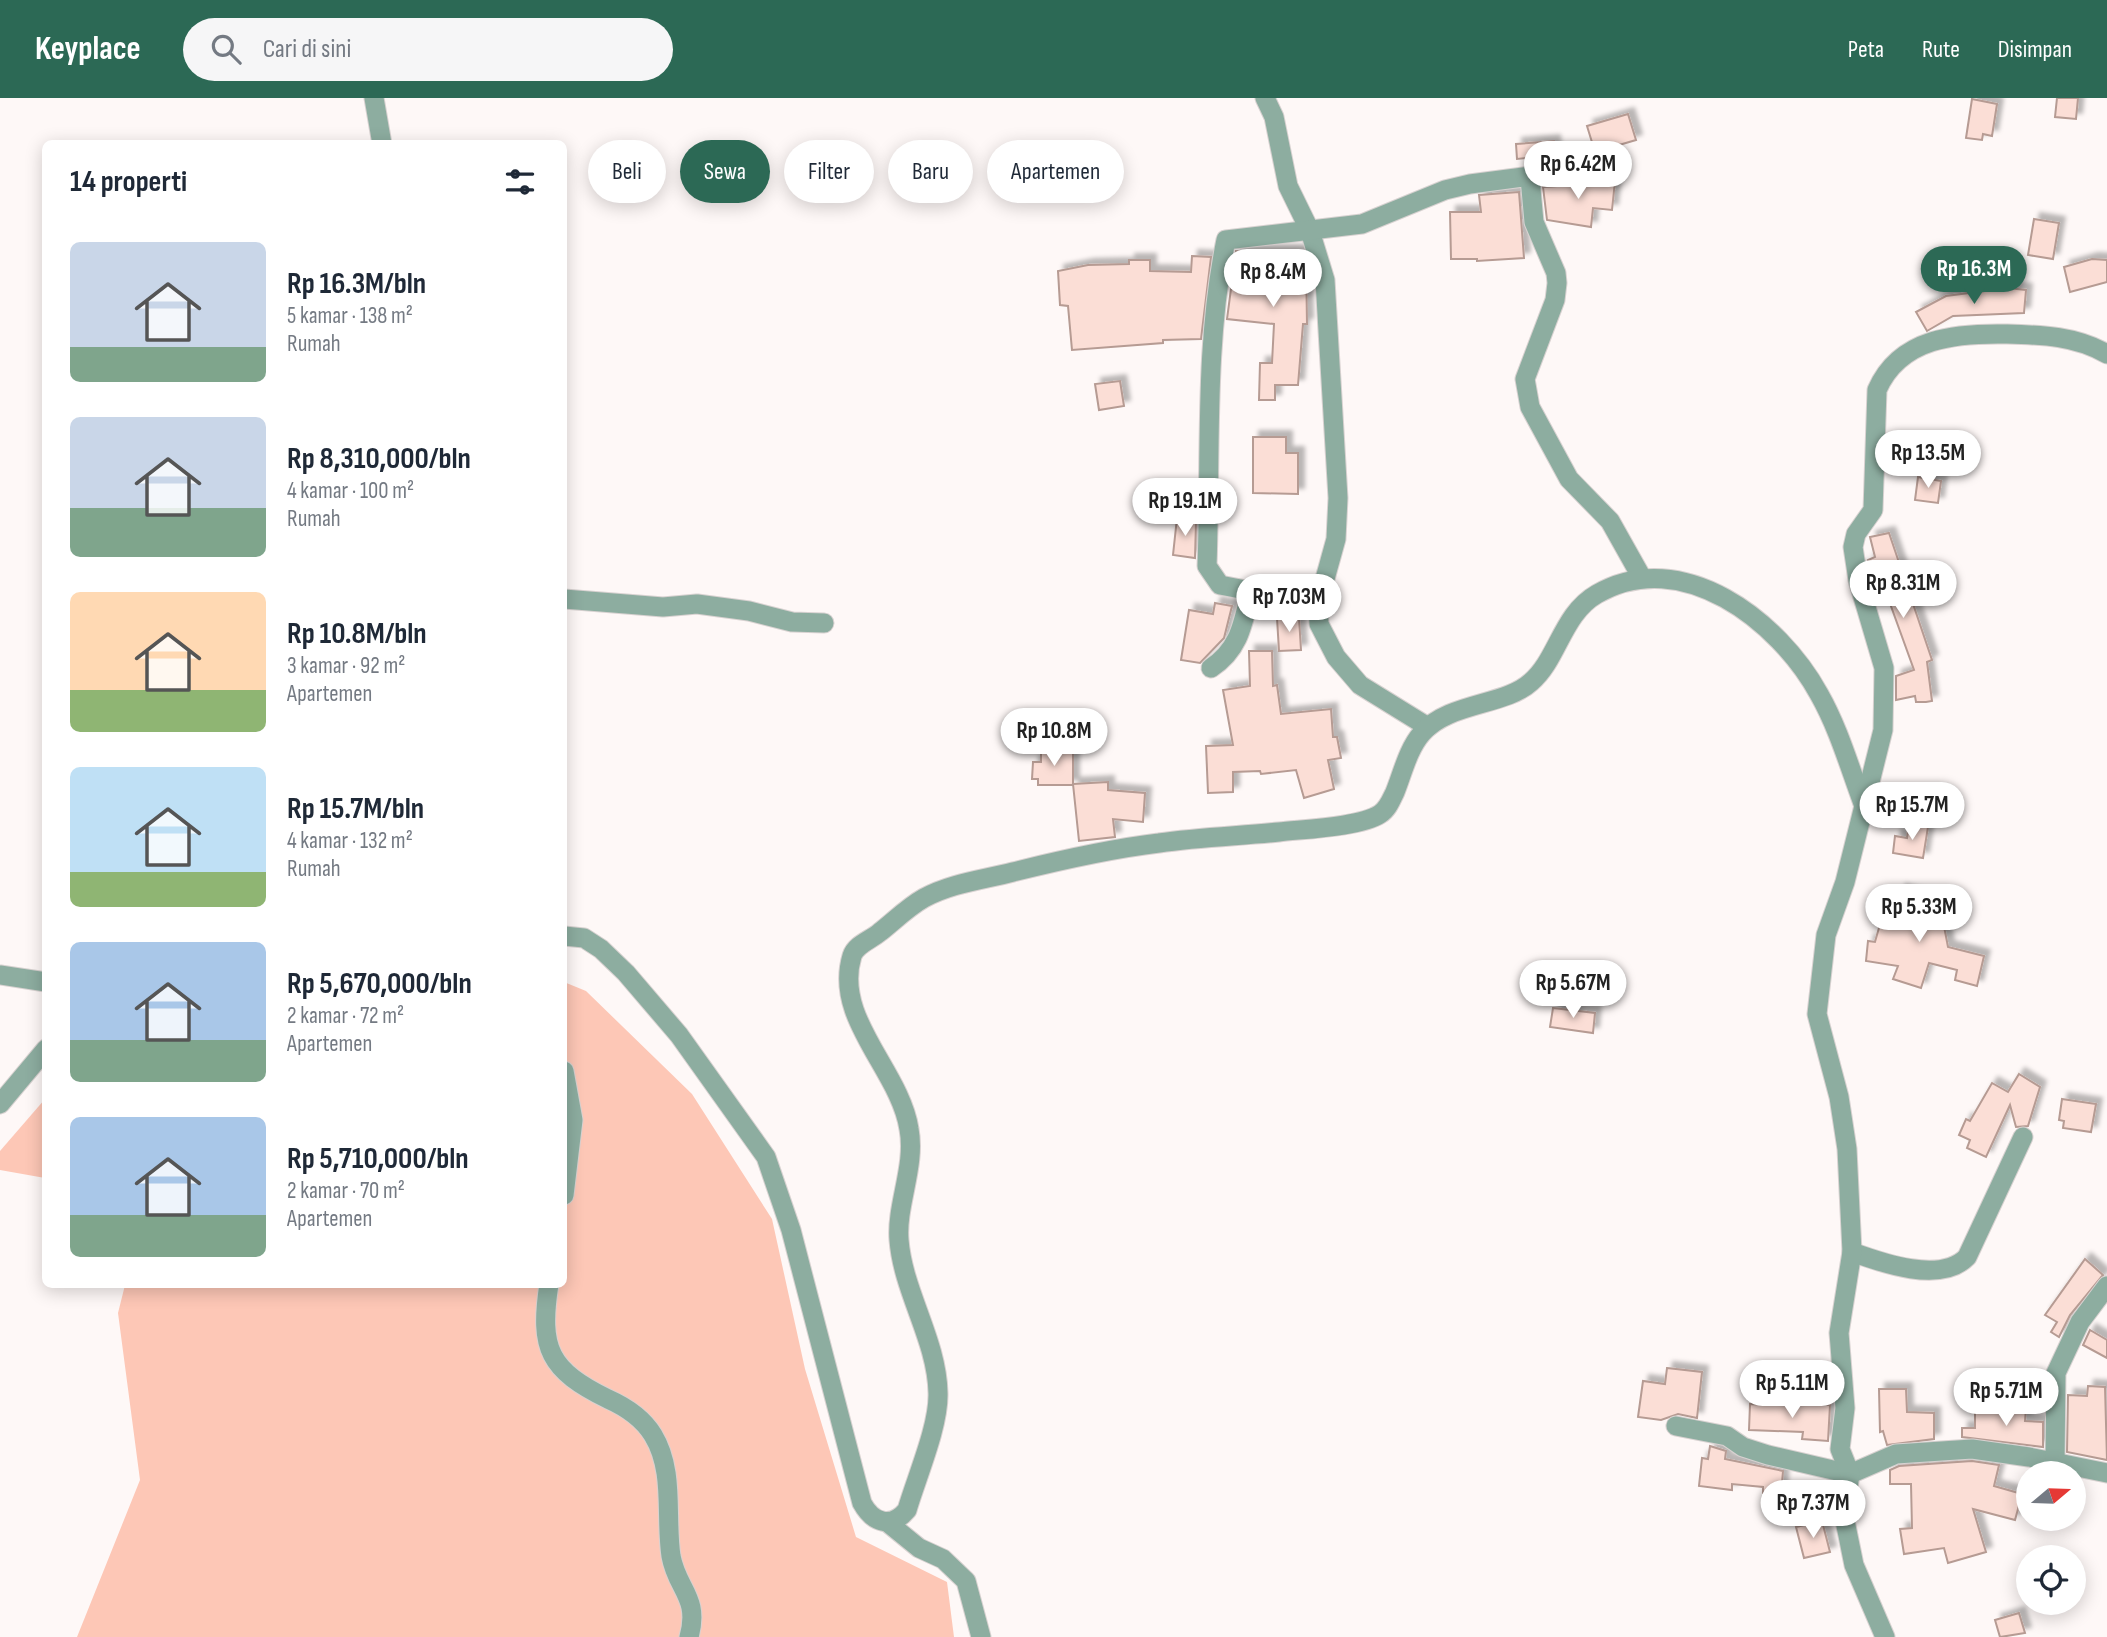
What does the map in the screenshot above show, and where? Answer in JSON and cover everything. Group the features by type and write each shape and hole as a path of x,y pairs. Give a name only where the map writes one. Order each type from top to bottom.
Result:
{"street":[{"path":"374,98 381,140"},
{"path":"1265,98 1274,117 1288,186 1310,232 1325,280 1338,498 1336,539 1318,604 1325,639 1360,685 1427,727"},
{"path":"1318,604 1220,585 1207,566 1211,389 1218,278 1226,240 1362,224 1445,190 1469,184 1585,169"},
{"path":"1530,178 1534,222 1556,273 1557,283 1556,300 1525,379 1525,392 1530,407 1569,479 1610,521 1642,578"},
{"path":"1885,1637 1854,1565 1843,1516 1850,1474 1840,1449 1845,1408 1839,1333 1852,1252 1847,1149 1839,1097 1817,1014 1826,935 1845,882 1884,730 1884,668 1854,562 1853,547 1856,534 1874,510 1877,390 1883,376 1898,360 1919,347 1960,334 2048,335 2086,344 2107,355"},
{"path":"887,1522 900,1518 907,1510 939,1399 930,1350 898,1235 907,1190 910,1132 899,1097 852,1003 849,983 852,956 858,946 920,900 974,879 1055,863 1081,855 1159,843 1281,832 1376,817 1390,804 1407,758 1427,727 1454,712 1518,690 1532,682 1562,631 1594,596 1642,578 1673,578 1718,593 1773,635 1818,691 1864,806"},
{"path":"1211,668 1233,650 1240,639 1251,590"},
{"path":"567,599 663,607 697,604 749,611 792,622 824,623"},
{"path":"567,936 584,938 626,973 679,1035 766,1157 791,1230 862,1503 869,1515 887,1522 919,1548 943,1559 966,1581 981,1637"},
{"path":"0,975 42,981"},
{"path":"0,1104 42,1054"},
{"path":"567,1087 573,1120 567,1170"},
{"path":"1852,1252 1891,1267 1946,1270 1959,1265 1967,1257 2023,1136"},
{"path":"2055,1461 2056,1373 2080,1322 2107,1286"},
{"path":"549,1288 545,1338 553,1361 574,1380 623,1406 643,1421 660,1449 666,1474 671,1558 694,1616 689,1637"},
{"path":"1676,1426 1727,1436 1743,1447 1768,1455 1850,1474 1896,1454 1928,1451 1972,1449 2049,1461"},
{"path":"2086,1469 2107,1473"}],"shaded area":[{"path":"567,983 586,991 692,1094 772,1219 805,1369 856,1537 947,1582 954,1637 77,1637 140,1480 118,1313 124,1288 567,1288"},
{"path":"42,1102 42,1177 0,1170 0,1151"}],"building":[{"path":"2057,98 2078,98 2076,119 2055,117"},
{"path":"1972,99 1997,104 1992,136 1983,134 1982,140 1966,138"},
{"path":"1628,114 1636,140 1595,152 1587,126"},
{"path":"1554,141 1556,160 1527,164 1526,158 1517,159 1516,144"},
{"path":"1592,179 1615,181 1612,210 1593,208 1591,227 1547,220 1543,187 1585,184"},
{"path":"1519,192 1524,258 1477,261 1451,259 1450,212 1481,212 1479,195"},
{"path":"2034,219 2059,223 2053,259 2028,255"},
{"path":"1236,251 1303,251 1306,261 1307,324 1303,324 1298,385 1275,385 1275,400 1259,400 1260,363 1272,363 1274,324 1227,319"},
{"path":"1192,256 1211,257 1201,339 1163,340 1163,343 1072,350 1068,306 1060,305 1058,271 1088,265 1129,264 1129,260 1150,260 1150,271 1191,272"},
{"path":"2092,259 2107,260 2107,282 2070,292 2064,267"},
{"path":"2008,288 2026,290 2024,313 1953,316 1927,331 1916,312 1946,296"},
{"path":"1120,381 1124,406 1099,410 1095,384"},
{"path":"1253,437 1286,437 1286,453 1298,453 1298,494 1253,493"},
{"path":"1918,477 1941,481 1938,503 1915,500"},
{"path":"1177,518 1196,521 1195,558 1173,555"},
{"path":"1889,533 1932,660 1927,662 1932,701 1916,702 1915,696 1896,700 1896,676 1914,670 1888,598 1885,599 1868,560 1875,557 1870,537"},
{"path":"1215,603 1232,606 1224,638 1200,663 1181,660 1189,610 1213,614"},
{"path":"1277,618 1299,618 1301,650 1279,651"},
{"path":"1249,651 1272,651 1273,686 1277,685 1281,714 1331,709 1333,737 1337,737 1341,758 1328,760 1334,789 1304,798 1296,770 1261,774 1260,771 1233,772 1233,792 1208,793 1206,746 1233,745 1223,690 1250,686"},
{"path":"1041,750 1073,751 1073,785 1038,785 1038,779 1032,779 1033,762 1041,762"},
{"path":"1108,782 1108,790 1145,793 1143,822 1113,819 1115,837 1079,841 1073,784"},
{"path":"1909,824 1928,827 1923,858 1893,853 1895,836 1907,838"},
{"path":"1900,890 1925,897 1920,915 1942,916 1948,947 1984,956 1977,986 1955,980 1957,970 1929,963 1921,988 1893,979 1898,966 1866,961 1868,941 1875,942 1886,903 1896,906"},
{"path":"1553,1008 1595,1013 1593,1033 1550,1027"},
{"path":"2019,1074 2040,1087 2028,1126 2016,1127 2010,1105 1986,1157 1967,1148 1970,1140 1959,1135 1966,1119 1970,1121 1992,1083 2008,1092"},
{"path":"2062,1099 2096,1104 2091,1132 2063,1128 2064,1121 2059,1120"},
{"path":"2085,1259 2103,1275 2070,1315 2059,1337 2051,1332 2057,1322 2045,1315"},
{"path":"2090,1330 2107,1340 2107,1358 2083,1345"},
{"path":"1667,1368 1702,1372 1697,1418 1678,1414 1661,1420 1638,1417 1643,1381 1665,1384"},
{"path":"2088,1386 2105,1387 2107,1460 2067,1452 2068,1395 2087,1396"},
{"path":"1879,1389 1906,1389 1907,1412 1934,1413 1934,1439 1887,1445 1883,1431 1880,1432"},
{"path":"1750,1404 1830,1405 1828,1441 1802,1439 1803,1432 1749,1430"},
{"path":"2003,1407 2026,1408 2025,1421 2043,1422 2043,1447 1962,1437 1962,1428 1975,1428 1975,1412 2003,1412"},
{"path":"1710,1446 1726,1451 1725,1459 1783,1471 1781,1495 1763,1493 1763,1487 1732,1484 1732,1490 1699,1486 1702,1458 1708,1459"},
{"path":"1972,1461 1999,1465 1994,1486 2016,1492 2015,1520 1973,1509 1986,1552 1948,1563 1944,1548 1904,1554 1900,1529 1912,1528 1911,1484 1890,1484 1890,1470 1899,1466"},
{"path":"1822,1521 1830,1552 1804,1558 1796,1527"},
{"path":"2020,1615 2025,1633 2000,1637 1995,1620"}]}
